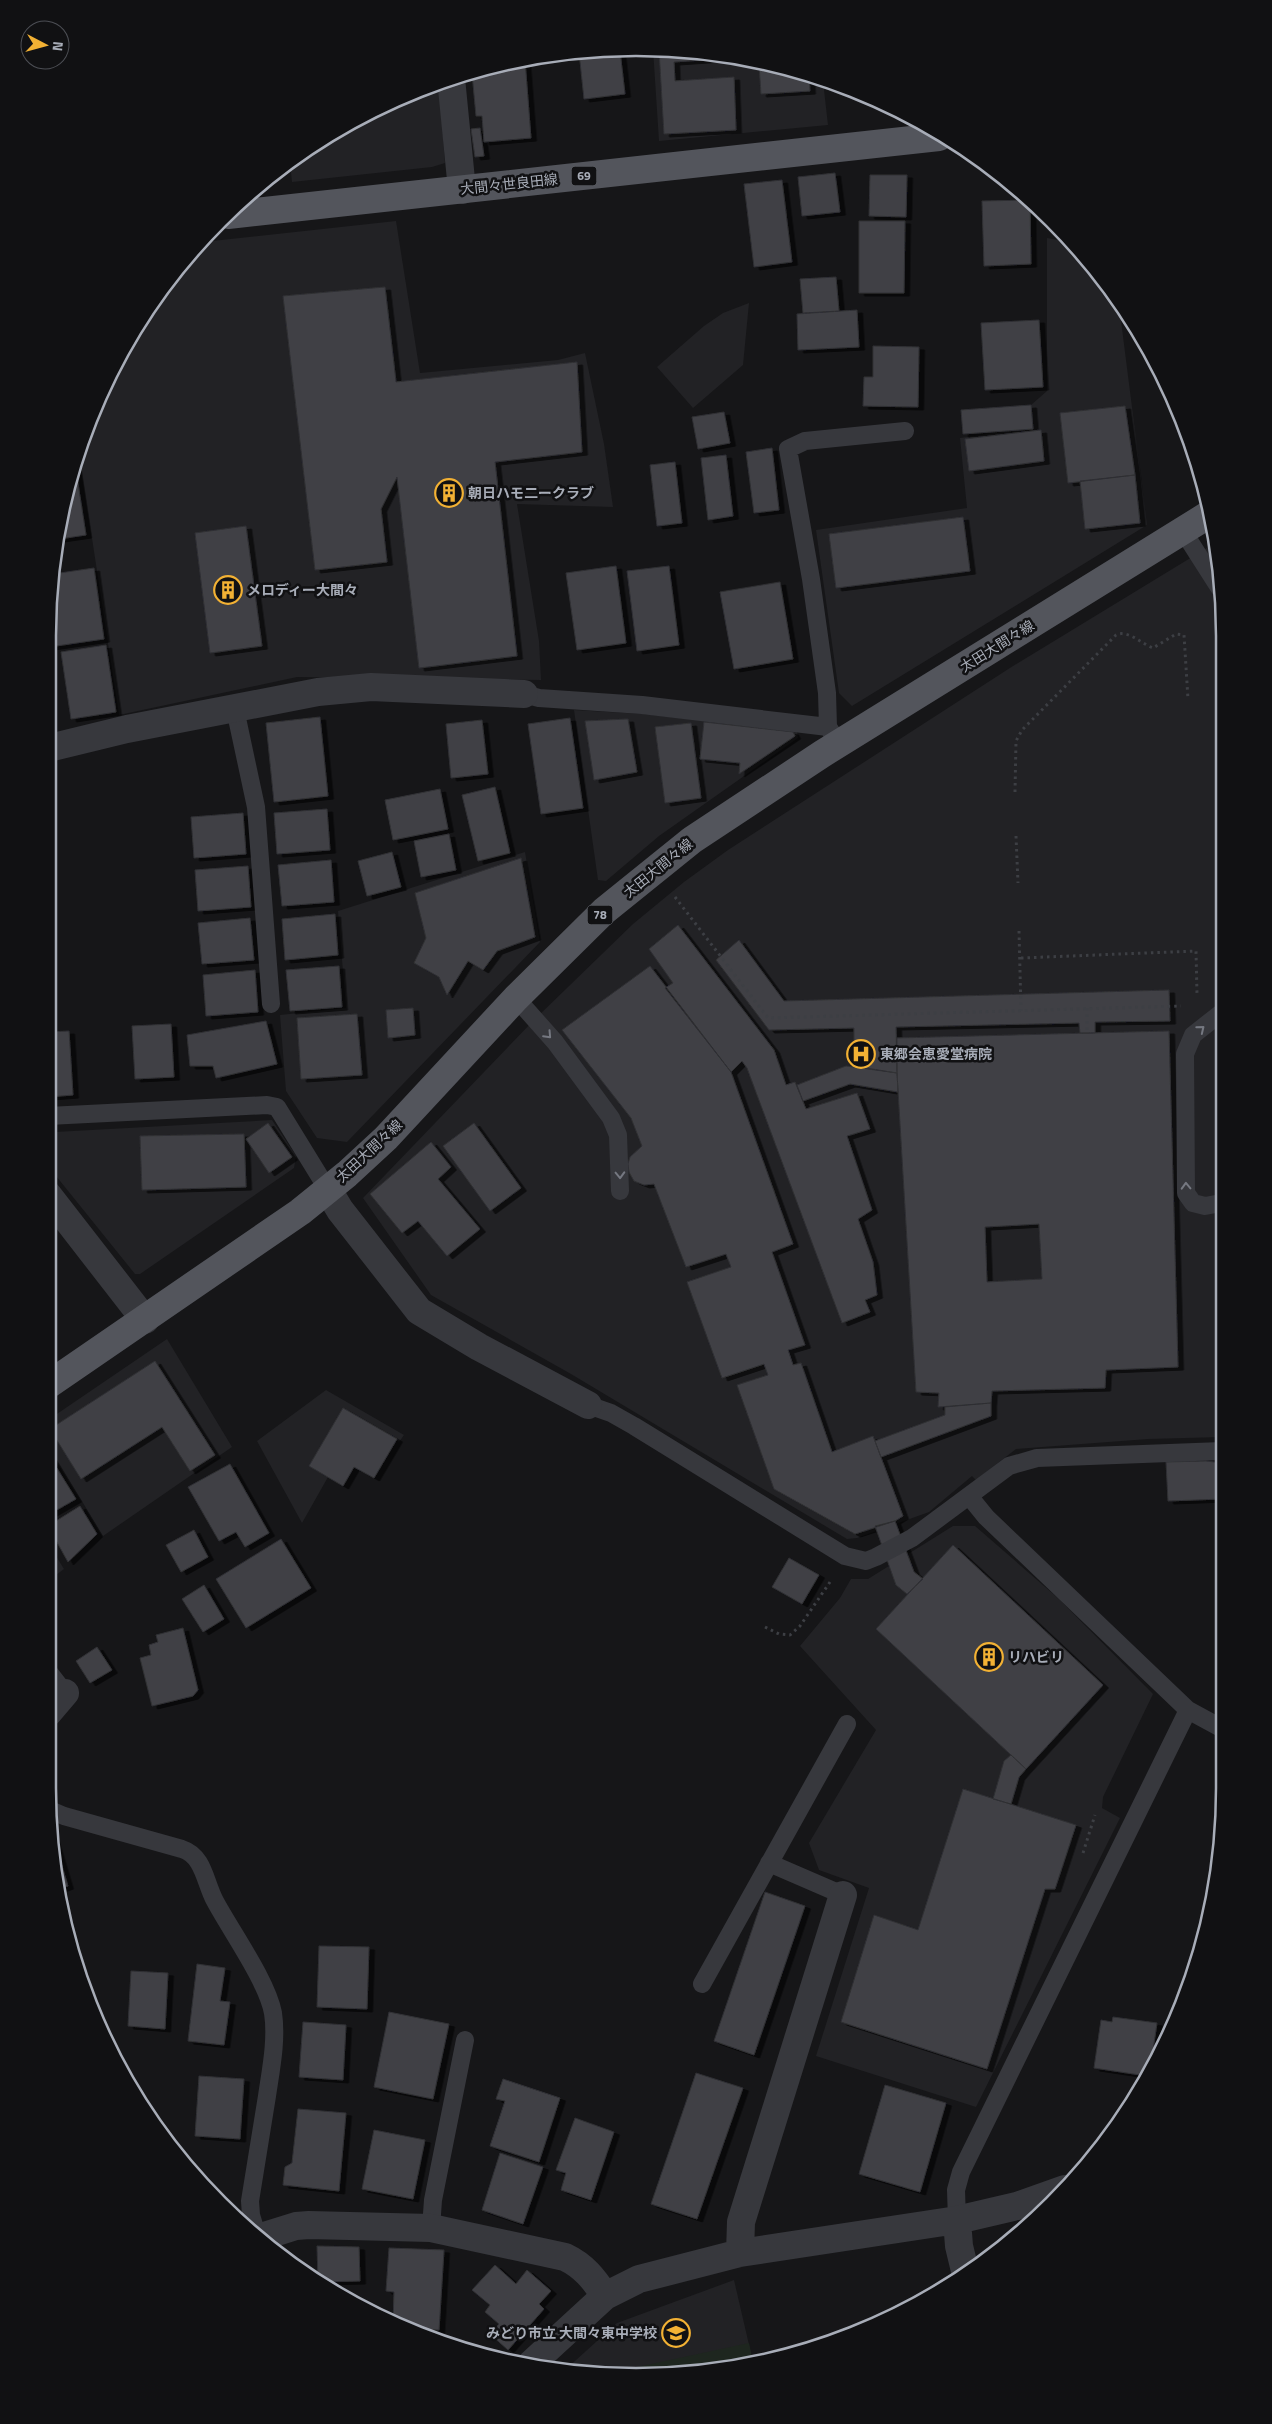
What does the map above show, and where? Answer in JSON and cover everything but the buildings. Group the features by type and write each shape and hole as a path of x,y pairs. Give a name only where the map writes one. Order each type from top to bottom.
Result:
{"main road":[{"name":"大間々世良田線","path":"239,214 931,137"},
{"name":"太田大間々線","path":"56,1380 300,1212 328,1190 386,1138 516,998 604,911 692,840 834,736 1204,518"}],"street":[{"path":"452,86 462,190"},
{"path":"56,746 127,728 236,709 318,692 371,687 524,694"},
{"path":"328,1190 340,1210 419,1311 479,1347 588,1405"},
{"path":"56,1205 145,1320"},
{"path":"56,1704 65,1693"},
{"path":"740,2253 741,2222 843,1896"},
{"path":"537,2359 605,2296 639,2279 740,2253 957,2220 1017,2206 1049,2195"},
{"path":"957,2220 959,2246 964,2266"},
{"path":"267,2235 296,2226 310,2225 431,2228 565,2257 580,2264 594,2279 605,2296"}],"lane":[{"path":"524,694 539,698 642,704 834,736 812,589 788,449 805,441 905,430"},
{"path":"1183,531 1213,578"},
{"path":"236,709 256,807 271,1004"},
{"path":"516,998 555,1042 611,1118 618,1135 620,1190"},
{"path":"1216,1017 1193,1035 1187,1044 1185,1064 1186,1194 1193,1203 1205,1206 1216,1205"},
{"path":"56,1116 267,1105 277,1107 328,1190"},
{"path":"588,1405 611,1413 634,1426 847,1556 866,1561 912,1538 1009,1466 1038,1458 1216,1451"},
{"path":"969,1496 986,1517 1188,1710 1216,1725"},
{"path":"56,1681 65,1693"},
{"path":"957,2220 956,2190 961,2172 1188,1710"},
{"path":"702,1984 847,1724"},
{"path":"57,1813 182,1849 195,1857 208,1887 264,1988 273,2013 274,2034 272,2061 250,2201 254,2224"},
{"path":"768,1864 843,1896"},
{"path":"431,2228 433,2200 465,2040"}],"path":[{"path":"1015,792 1016,741 1022,730 1120,632 1153,648 1176,634 1184,635 1188,699"},
{"path":"1016,836 1018,883"},
{"path":"675,896 768,1018 1188,1006"},
{"path":"1019,931 1021,1011"},
{"path":"1021,958 1196,951 1198,995 1192,1000"},
{"path":"1087,1008 1087,1033"},
{"path":"765,1627 779,1634 790,1636 800,1626 847,1556"}],"shaded area":[{"path":"653,56 712,61 749,67 824,88 828,125 659,141"},
{"path":"440,91 445,163 432,167 292,182 291,170 346,134 414,100"},
{"path":"396,221 420,373 558,360 585,353 604,444 613,507 517,504 539,641 541,680 297,677 119,715 81,468 100,414 134,346 176,283 212,241"},
{"path":"1047,238 1059,240 1072,254 1096,283 1121,318 1147,525 852,706 839,693 816,530 967,508 960,438 1032,428 1031,405 1047,391"},
{"path":"749,303 743,365 693,408 657,367 704,326 723,313"},
{"name":"東郷会恵愛堂病院","path":"1209,547 1215,598 1216,636 1216,1437 1148,1439 1016,1449 976,1480 972,1476 929,1512 857,1538 847,1539 571,1374 431,1295 363,1198 534,1020 633,924 684,882 728,850 1013,666"},
{"path":"574,710 643,714 797,731 798,738 659,836 606,881 598,880"},
{"path":"525,852 540,942 347,1142 317,1138 286,1091 280,1015 346,1008 338,911"},
{"path":"272,1120 296,1156 294,1168 140,1274 135,1274 56,1176 56,1132"},
{"path":"167,1339 232,1447 103,1536 56,1458 56,1415"},
{"path":"326,1390 404,1435 399,1442 396,1439 374,1478 354,1467 343,1486 328,1477 302,1523 257,1441"},
{"path":"953,1526 975,1526 1059,1599 1153,1694 1103,1797 1102,1808 1120,1818 976,2107 816,2056 869,1888 819,1870 809,1843 876,1730 800,1646 840,1598 851,1579 868,1579"},
{"path":"56,1556 64,1569 56,1575"},
{"name":"みどり市立 大間々東中学校","path":"734,2280 752,2356 674,2367 598,2367 571,2364 617,2323"},
{"path":"749,2343 752,2356 674,2367 633,2368"}],"place":[{"name":"朝日ハモ二ークラブ","path":"449,493"},
{"name":"メロディー大間々","path":"228,590"},
{"name":"東郷会恵愛堂病院","path":"861,1054"},
{"name":"リハビリ","path":"989,1657"},
{"name":"みどり市立 大間々東中学校","path":"676,2333"}]}
